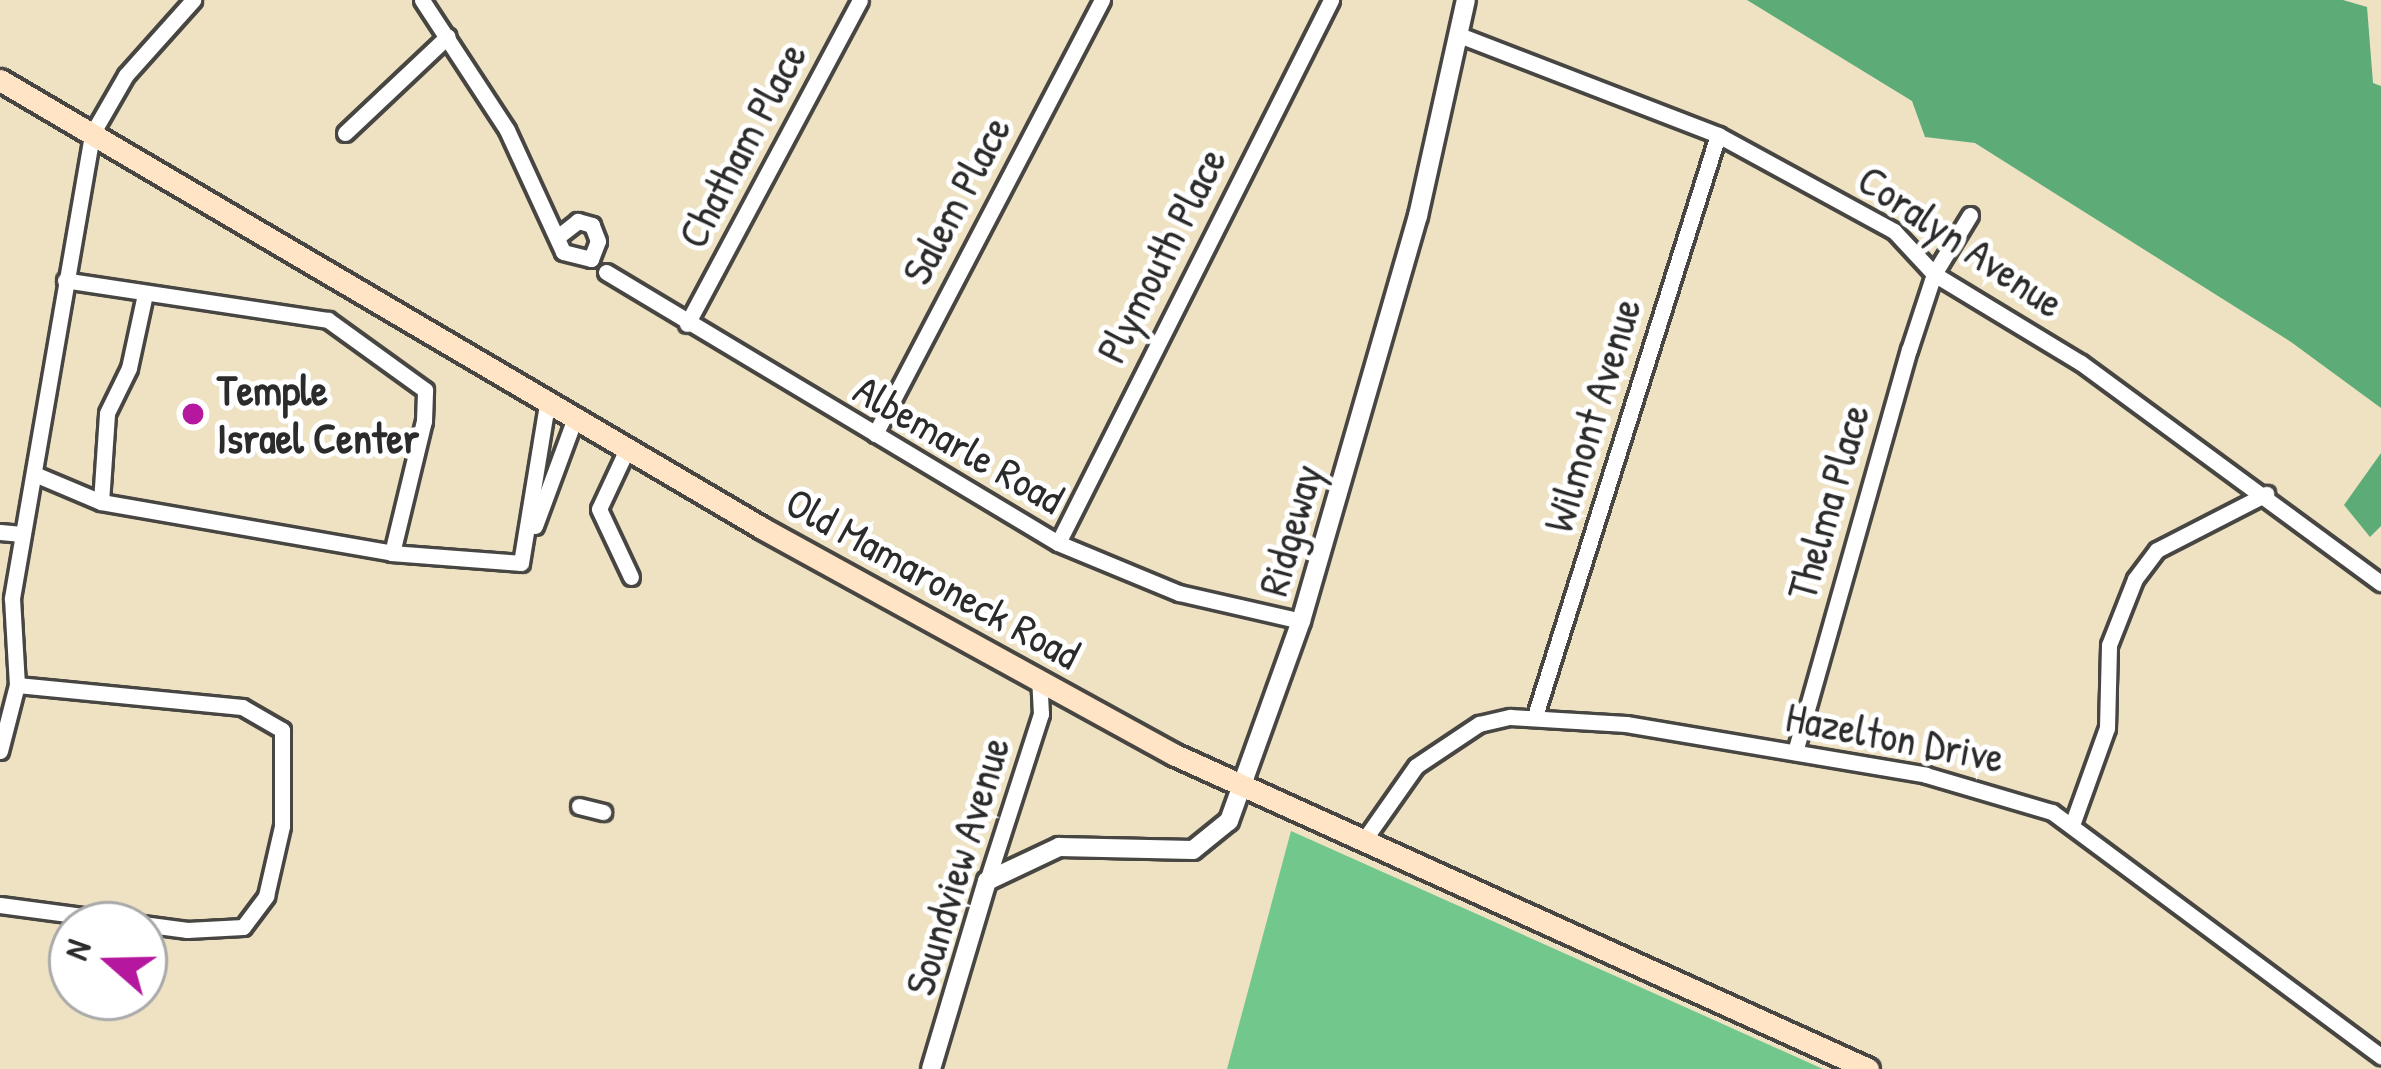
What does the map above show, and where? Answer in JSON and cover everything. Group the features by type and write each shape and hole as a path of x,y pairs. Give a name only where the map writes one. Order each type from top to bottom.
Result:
{"main road":[{"name":"Old Mamaroneck Road","path":"0,80 1039,681 1246,787 1868,1069"}],"street":[{"path":"0,752 16,685 12,598 37,475 92,134 126,75 193,0"},
{"path":"422,0 507,130 536,205 560,235"},
{"path":"838,0 858,4"},
{"name":"Salem Place","path":"874,434 1102,0"},
{"name":"Plymouth Place","path":"1058,544 1330,0"},
{"name":"Ridgeway","path":"987,881 1059,847 1206,846 1246,787 1301,621 1418,216 1463,1"},
{"name":"Chatham Place","path":"687,324 858,4"},
{"name":"Coralyn Avenue","path":"1459,35 1718,135 1894,231 1934,274 2081,363 2266,494 2381,583"},
{"path":"346,133 448,36"},
{"name":"Wilmont Avenue","path":"1535,716 1718,135"},
{"name":"Thelma Place","path":"1795,752 1934,274 1970,215"},
{"name":"Albemarle Road","path":"606,272 1058,544 1179,593 1301,621"},
{"path":"65,280 328,320 425,390 392,553"},
{"path":"101,502 107,413 129,368 145,294"},
{"path":"521,563 548,399"},
{"path":"521,563 576,416"},
{"path":"628,447 599,509 631,577"},
{"path":"37,475 101,502 392,553 521,563"},
{"path":"2072,825 2107,728 2109,645 2134,579 2157,550 2266,494"},
{"path":"0,532 22,534"},
{"name":"Soundview Avenue","path":"931,1069 1041,714 1039,681"},
{"path":"0,905 187,930 242,927 266,896 284,807 282,730 242,707 16,685"},
{"name":"Hazelton Drive","path":"1364,840 1395,792 1440,747 1479,724 1535,716 1795,752 2010,795 2072,825 2381,1056"},
{"path":"579,806 603,812"}],"green space":[{"path":"1747,0 2343,0 2367,7 2373,83 2381,86 2381,408 2291,342 1975,143 1925,137 1912,101"},
{"path":"2381,453 2381,526 2370,537 2344,505"},
{"path":"1291,831 1696,1012 1823,1069 1227,1069"}],"place":[{"name":"Temple Israel Center","path":"193,414"}]}
